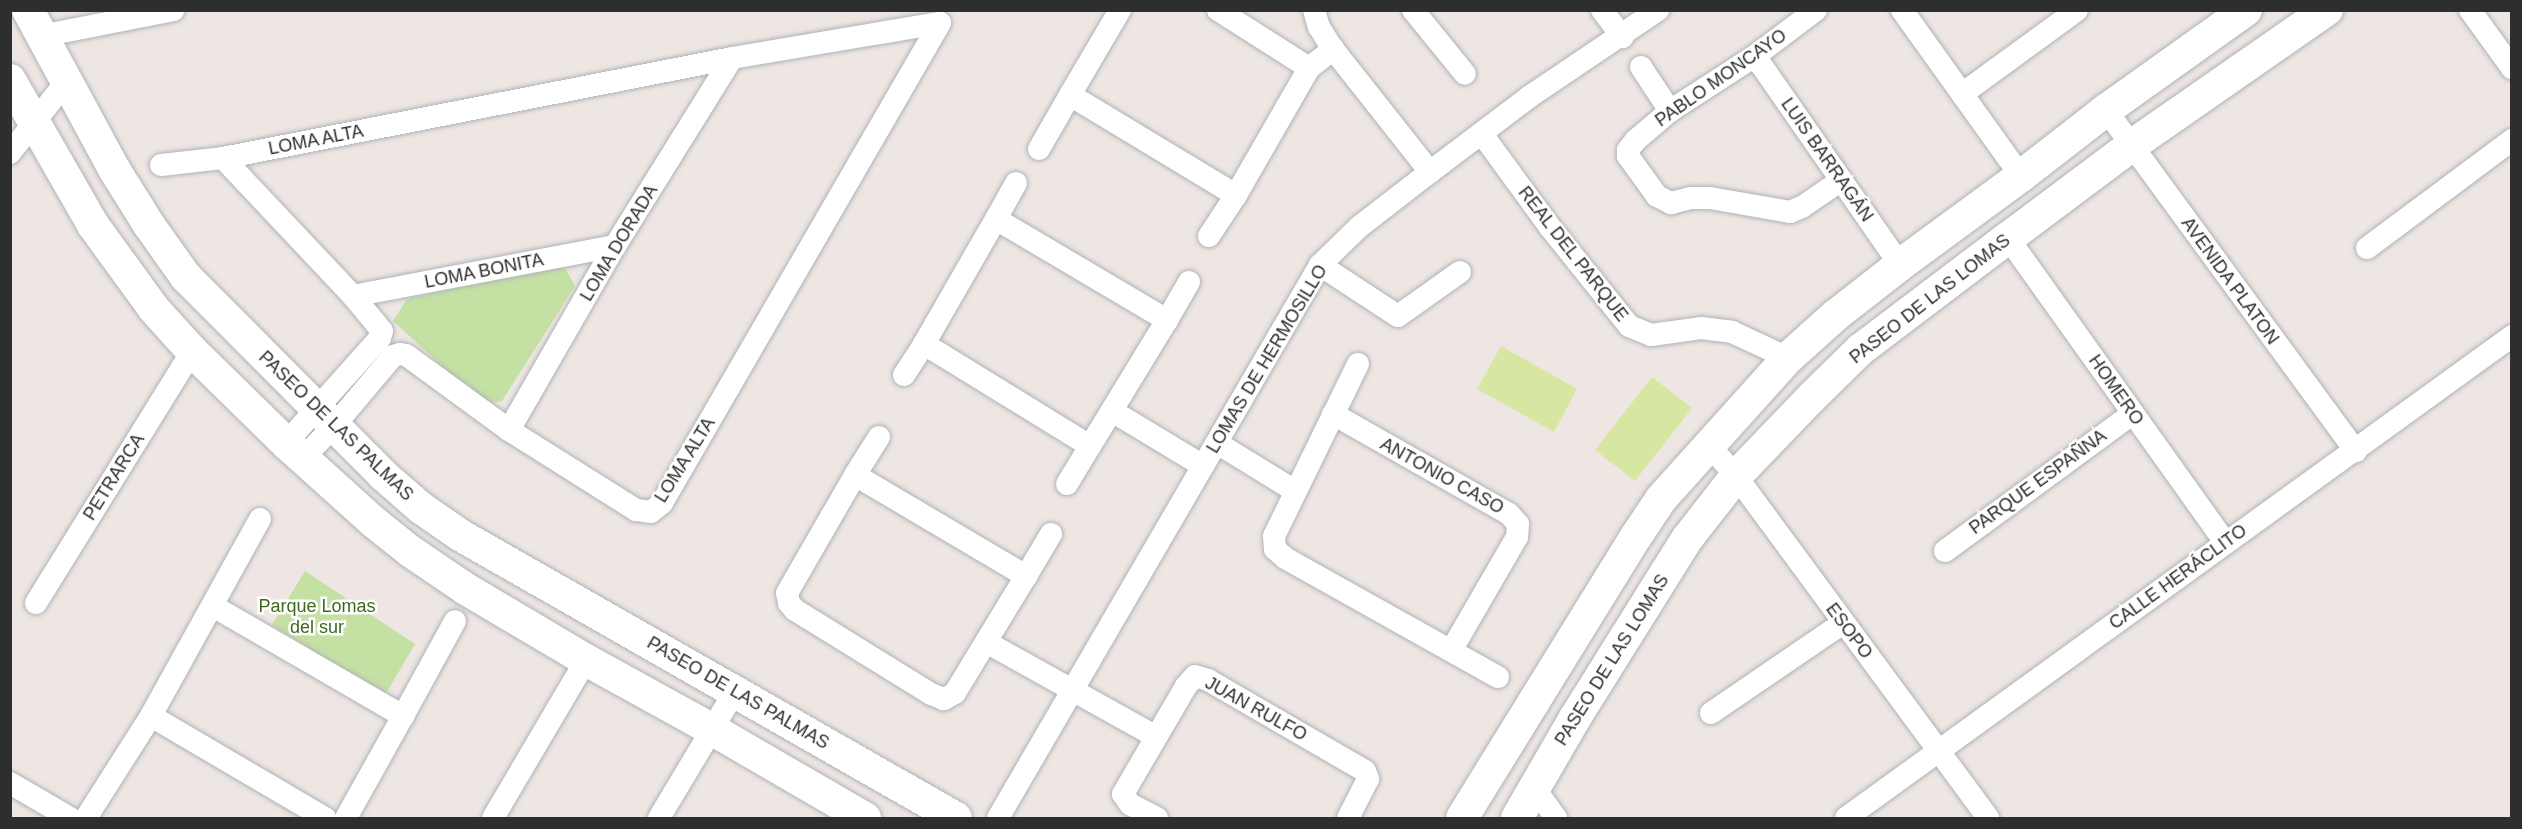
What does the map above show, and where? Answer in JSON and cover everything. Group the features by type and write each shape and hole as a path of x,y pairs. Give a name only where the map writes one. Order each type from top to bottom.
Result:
{"street":[{"path":"35,23 173,10"},
{"path":"1039,149 1120,10"},
{"path":"1218,10 1309,68"},
{"path":"1314,10 1319,27 1332,49 1430,172"},
{"path":"1413,10 1465,74"},
{"path":"1602,10 1622,37"},
{"name":"LOMAS DE HERMOSILLO","path":"998,819 1075,690 1265,356 1320,266 1359,227 1430,172 1529,98 1622,37 1658,10"},
{"name":"PABLO MONCAYO","path":"1816,10 1755,56 1670,111 1628,150 1628,156 1657,196 1671,203 1691,198 1710,198 1790,212 1802,207 1840,181"},
{"path":"1902,10 2022,176"},
{"path":"1962,94 2077,10"},
{"path":"1462,819 1635,538 1661,500 1788,358 1836,315 1900,265 2022,176 2106,110 2246,10"},
{"name":"PASEO DE LAS LOMAS","path":"1517,819 1687,539 1736,476 1861,349 2132,146 2326,10"},
{"path":"2470,10 2511,68"},
{"name":"LOMA ALTA","path":"161,165 223,158 944,17"},
{"name":"LOMA ALTA","path":"294,451 325,418 393,356 406,355 509,430 636,510 651,512 662,503 944,17"},
{"name":"PASEO DE LAS PALMAS","path":"35,23 66,82 149,225 186,277 383,476 421,508 460,535 956,819"},
{"path":"1209,236 1236,195 1309,68 1332,49"},
{"name":"LUIS BARRAGÁN","path":"1755,56 1900,265"},
{"name":"LOMA DORADA","path":"509,430 615,246 732,58"},
{"path":"1641,67 1670,111"},
{"path":"10,80 105,244 154,309 192,351 294,451 410,551 466,589 865,819"},
{"path":"10,153 66,82"},
{"path":"1070,95 1236,195"},
{"name":"AVENIDA PLATON","path":"2106,110 2356,451"},
{"name":"REAL DEL PARQUE","path":"1482,134 1549,226 1629,326 1651,335 1701,328 1732,332 1788,358"},
{"path":"2367,248 2511,140"},
{"name":"LOMA ALTA","path":"223,158 354,296 382,331 380,338 325,418"},
{"path":"904,375 1016,183"},
{"path":"996,219 1167,320"},
{"name":"HOMERO","path":"2008,238 2225,542"},
{"name":"LOMA BONITA","path":"354,296 615,246"},
{"path":"1320,266 1398,316 1460,272"},
{"path":"1067,484 1189,282"},
{"name":"CALLE HERÁCLITO","path":"1846,819 2225,542 2356,451 2511,336"},
{"path":"924,344 1090,446"},
{"name":"PETRARCA","path":"36,603 192,351"},
{"path":"1358,364 1274,536 1275,549 1286,558 1452,649 1498,677"},
{"path":"1112,411 1203,466"},
{"name":"ANTONIO CASO","path":"1333,414 1509,514 1518,524 1517,537 1452,649"},
{"name":"PARQUE ESPAÑNA","path":"1945,551 2132,414"},
{"path":"879,436 787,593 789,603 795,610 931,694 944,699 955,693 1051,534"},
{"path":"1217,443 1295,491"},
{"name":"ESOPO","path":"1709,445 1736,476 1988,819"},
{"path":"855,475 1026,576"},
{"path":"86,819 151,716 260,519"},
{"path":"213,606 403,716"},
{"path":"346,819 455,621"},
{"path":"1711,713 1843,623"},
{"path":"986,642 1155,736"},
{"path":"493,819 586,660"},
{"name":"JUAN RULFO","path":"1157,819 1130,804 1123,794 1155,736 1186,686 1195,676 1208,680 1365,771 1368,779 1348,819"},
{"path":"660,819 735,691"},
{"path":"151,716 325,819"},
{"path":"1515,731 1555,753"},
{"path":"10,783 70,819"},
{"path":"1535,789 1556,819"}],"green space":[{"path":"563,264 575,286 502,401 484,404 393,321 407,299"},
{"path":"1501,346 1577,389 1554,432 1477,389"},
{"path":"1652,377 1692,408 1635,481 1595,450"},
{"name":"Parque Lomas del sur","path":"305,571 415,644 384,697 272,625"}]}
